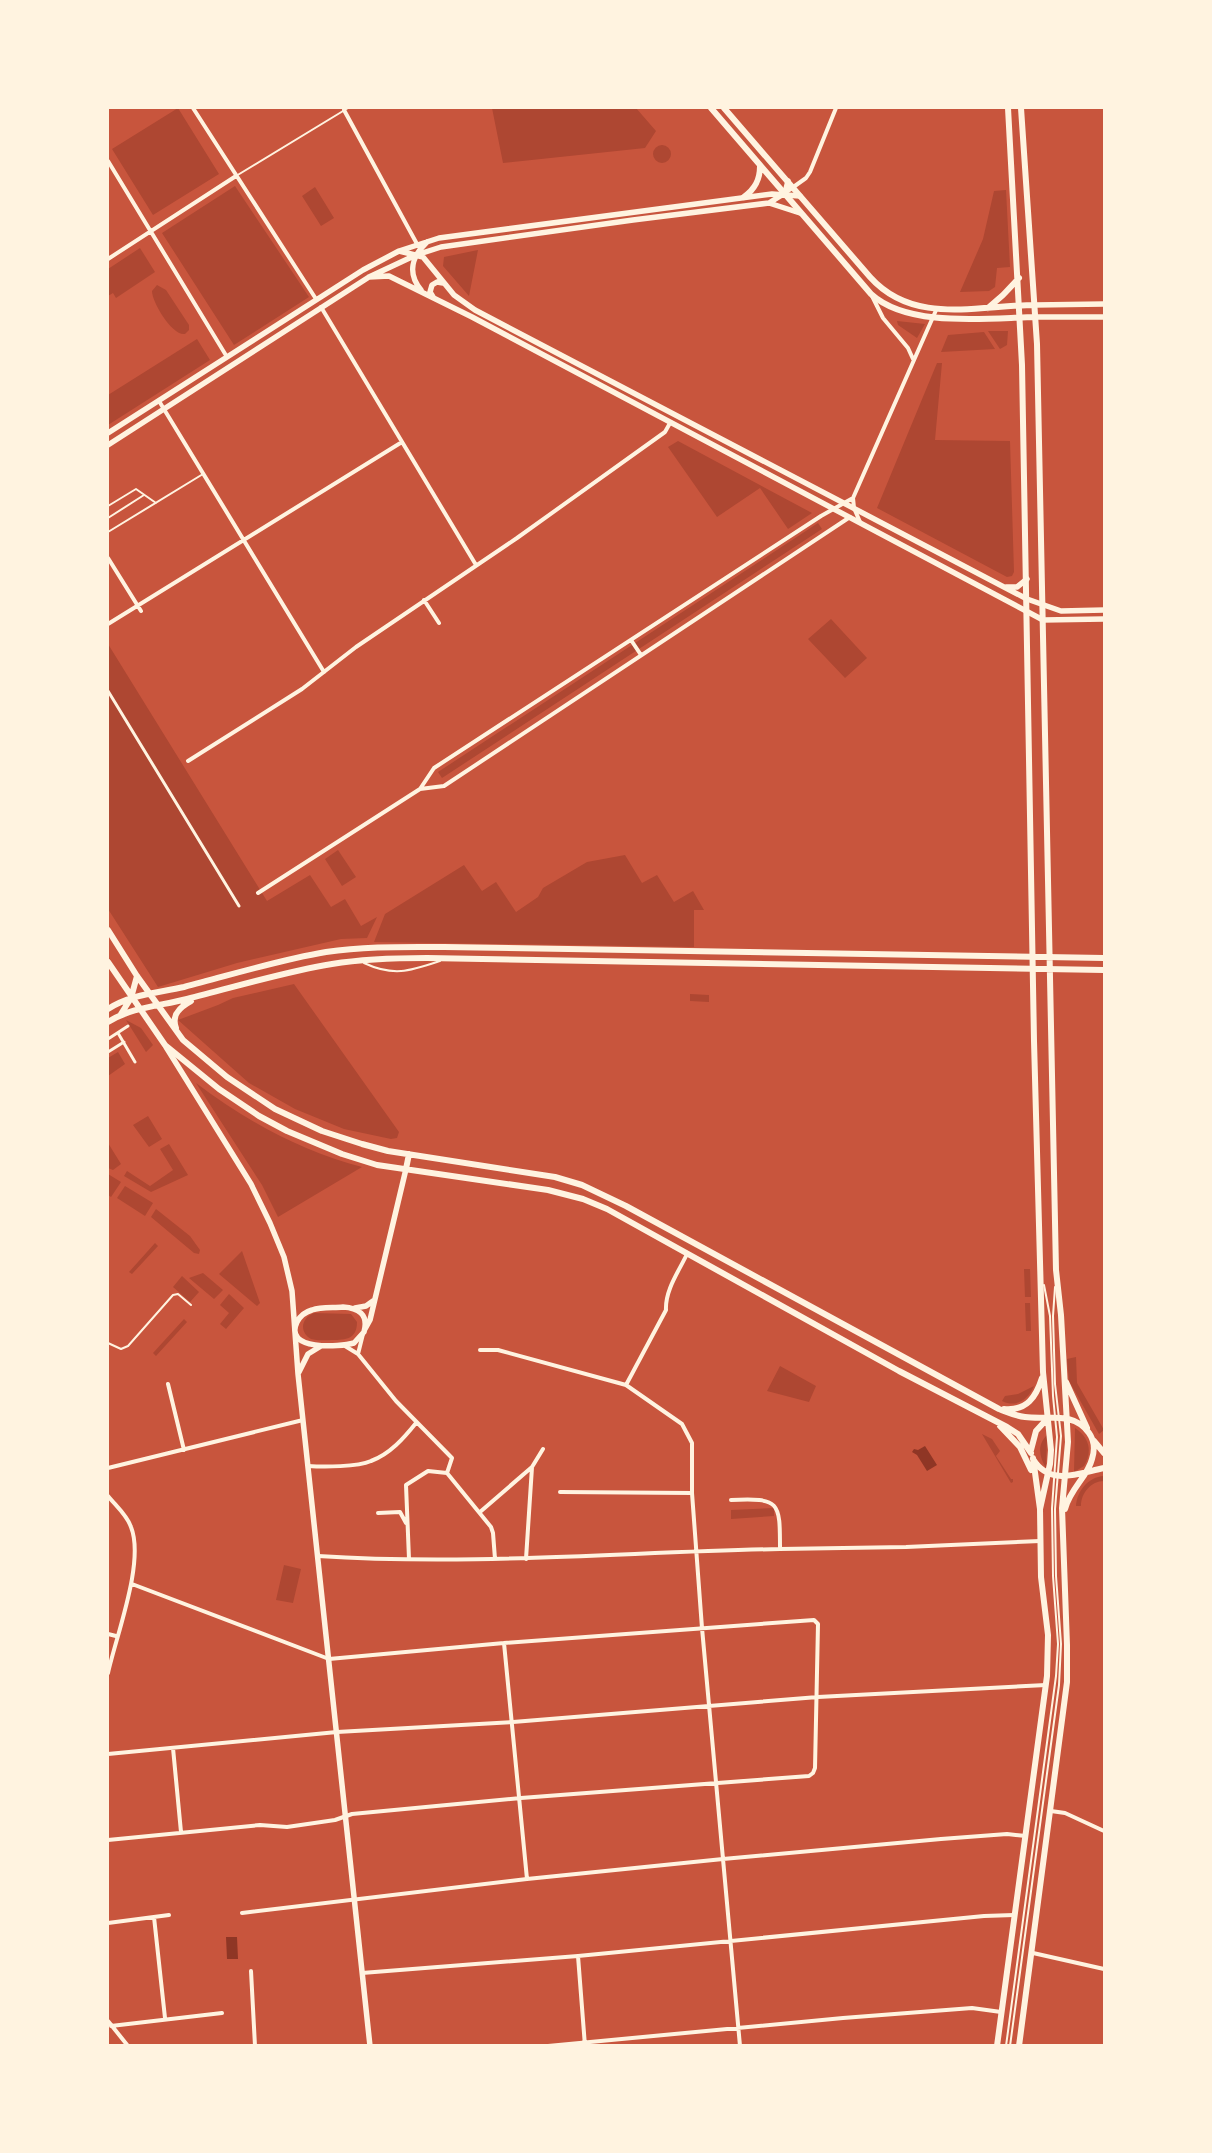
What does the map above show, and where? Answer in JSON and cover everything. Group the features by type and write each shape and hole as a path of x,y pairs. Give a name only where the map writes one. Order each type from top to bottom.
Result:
{"main road":[{"path":"711,108 871,294 884,304 898,311 932,318 1104,317"},
{"path":"724,108 884,291 906,303 937,308 984,310 1020,305 1104,304"},
{"path":"1008,108 1021,317 1032,969 1044,1372 1051,1450 1040,1509"},
{"path":"1019,2046 1051,1811 1067,1676 1068,1645 1060,1477 1068,1450 1061,1315 1056,1270 1035,305 1021,108"},
{"path":"744,197 759,180 760,166"},
{"path":"769,203 784,193 788,181"},
{"path":"108,433 316,299 370,266 398,251 417,244 431,240 617,213 744,197 784,193 800,196"},
{"path":"108,445 368,277 416,254 434,249 633,220 769,203 801,213"},
{"path":"426,294 418,286 412,275 412,266 416,254 431,240"},
{"path":"430,265 429,256 434,249"},
{"path":"398,251 423,257 445,285 461,300 476,310 1027,599 1042,606 1061,611 1104,610"},
{"path":"368,277 389,276 426,294 823,502 1043,620 1104,619"},
{"path":"984,310 999,300 1018,278"},
{"path":"435,299 430,292 432,284 440,282 445,285"},
{"path":"227,356 232,365"},
{"path":"1004,587 1017,586 1026,579"},
{"path":"108,930 157,1006 180,1036 227,1077 290,1117 351,1141 410,1154 555,1177 582,1185 626,1206 999,1409 1022,1417 1067,1418 1080,1424 1104,1453"},
{"path":"116,1003 309,955 373,947 444,946 1104,958"},
{"path":"108,1022 121,1014 139,1008 157,1006 310,968 359,960 410,958 1104,970"},
{"path":"108,962 122,986 165,1045 263,1206 286,1267 292,1291 298,1374 370,2046"},
{"path":"121,1014 131,998 137,976"},
{"path":"108,1009 122,995 122,986"},
{"path":"139,1008 150,994"},
{"path":"180,1036 174,1024 177,1012 187,1003 203,995"},
{"path":"165,1045 219,1089 253,1112 287,1131 356,1159 406,1169 548,1190 578,1198 607,1210 899,1371 1018,1434 1042,1470 1048,1474 1060,1477 1104,1468"},
{"path":"374,1299 366,1306 355,1308 311,1310 302,1316 295,1330 298,1337 303,1342 322,1346 345,1345 354,1343 364,1332 370,1320 410,1154"},
{"path":"355,1308 362,1314 365,1326 364,1332"},
{"path":"298,1374 308,1354 322,1346"},
{"path":"899,1371 905,1367 906,1359"},
{"path":"999,1409 1015,1409 1031,1402 1038,1391 1044,1372"},
{"path":"1062,1520 1073,1489 1085,1473 1093,1457 1094,1446 1065,1380"},
{"path":"954,1400 954,1393 960,1388"},
{"path":"991,1419 1020,1447 1035,1481"},
{"path":"997,2046 1046,1686 1048,1635 1041,1577 1040,1509 1035,1481 1032,1442 1036,1431 1047,1419"}],"street":[{"path":"193,108 316,299"},
{"path":"784,193 810,172 836,108"},
{"path":"346,109 417,244"},
{"path":"108,161 227,356"},
{"path":"108,259 236,176"},
{"path":"871,294 883,318 908,348 913,359"},
{"path":"321,307 476,565"},
{"path":"258,893 420,789 434,768 821,516 846,504 853,498 937,308"},
{"path":"158,400 324,672"},
{"path":"188,761 278,705 424,600 665,432 670,423"},
{"path":"108,624 402,442"},
{"path":"853,498 854,508 860,522"},
{"path":"821,516 823,502"},
{"path":"420,789 444,786 850,517"},
{"path":"108,558 141,611"},
{"path":"424,600 439,623"},
{"path":"631,640 641,655"},
{"path":"108,691 239,906"},
{"path":"108,1039 128,1026"},
{"path":"118,1033 136,1062"},
{"path":"108,1052 124,1042"},
{"path":"626,1385 666,1310 670,1289 687,1254"},
{"path":"358,1354 364,1332"},
{"path":"345,1345 358,1354 416,1423 452,1458 447,1473"},
{"path":"480,1350 498,1350 626,1385 682,1424 693,1446 692,1493 702,1628 740,2046"},
{"path":"168,1384 184,1450"},
{"path":"108,1468 303,1420"},
{"path":"308,1466 331,1467 371,1461 402,1442 416,1423"},
{"path":"480,1512 532,1467 543,1449"},
{"path":"526,1559 532,1467"},
{"path":"409,1559 406,1485 428,1471 447,1473 480,1512 493,1533 495,1559"},
{"path":"560,1492 692,1493"},
{"path":"108,1496 128,1521 132,1530 135,1547 132,1584 116,1636 108,1673"},
{"path":"731,1500 762,1499 776,1507 780,1516 780,1549"},
{"path":"378,1513 400,1512 408,1525"},
{"path":"318,1556 409,1559 526,1559 696,1551 906,1547 1040,1541"},
{"path":"108,1840 260,1825 287,1826 346,1817 352,1814 521,1798 809,1776 815,1768 818,1697 818,1624 814,1620 504,1643 329,1659 132,1584"},
{"path":"108,1634 116,1636"},
{"path":"504,1643 521,1798 527,1879"},
{"path":"108,1754 337,1732 513,1722 818,1697 1046,1686"},
{"path":"173,1748 181,1832"},
{"path":"1051,1811 1065,1813 1104,1831"},
{"path":"242,1913 527,1879 723,1859 949,1838 1007,1834 1026,1836"},
{"path":"108,1923 169,1915"},
{"path":"362,1974 578,1956 984,1916 1014,1915"},
{"path":"154,1917 165,2018"},
{"path":"1033,1953 1104,1969"},
{"path":"578,1956 585,2044"},
{"path":"251,1971 255,2046"},
{"path":"548,2046 585,2044 738,2027 972,2008 1001,2012"},
{"path":"111,2026 165,2018 222,2013"},
{"path":"108,2021 128,2046"}],"lane":[{"path":"236,176 346,109"},
{"path":"108,532 203,474"},
{"path":"108,506 135,489 156,503"},
{"path":"108,518 144,495"},
{"path":"359,960 381,971 398,971 414,970 446,959"},
{"path":"1040,1270 1050,1316 1057,1418"},
{"path":"1010,2046 1059,1685 1061,1644 1056,1576 1055,1509 1060,1477 1053,1316 1056,1270"},
{"path":"108,1343 121,1349 128,1346 173,1295 178,1294 191,1305"},
{"path":"1006,2046 1056,1676 1058,1644 1053,1576 1052,1508 1060,1477"}],"shaded area":[{"path":"178,108 219,174 153,215 112,149"},
{"path":"492,108 636,108 656,131 645,148 503,163"},
{"path":"662,145 668,148 671,154 668,160 662,163 656,160 653,154 656,148"},
{"path":"235,186 309,297 234,345 162,233"},
{"path":"315,187 334,218 321,226 302,196"},
{"path":"1006,190 1010,267 997,268 995,287 989,291 960,292 983,239 994,191"},
{"path":"140,248 155,272 116,298 113,293 108,296 108,269"},
{"path":"478,250 469,296 443,266 444,257"},
{"path":"157,285 166,290 189,325 189,330 185,334 174,330 155,303 152,291"},
{"path":"897,321 925,324 917,338 898,325"},
{"path":"988,331 1008,331 1007,345 1000,349"},
{"path":"984,332 995,349 941,352 948,335"},
{"path":"197,339 210,360 108,425 108,395"},
{"path":"937,363 942,363 935,440 1010,441 1014,572 1012,576 1007,577 877,508"},
{"path":"678,441 812,513 788,529 760,488 717,517 668,447"},
{"path":"818,523 822,529 442,778 438,772"},
{"path":"831,619 867,658 845,678 808,639"},
{"path":"108,644 267,901 310,875 331,907 345,899 361,926 377,917 367,938 341,939 237,963 158,987 108,909"},
{"path":"338,850 356,877 342,886 325,859"},
{"path":"625,855 642,883 657,875 674,902 693,891 704,910 694,910 694,947 374,942 385,914 464,865 482,891 496,882 516,912 538,897 543,888 587,862"},
{"path":"294,984 399,1132 397,1138 391,1139 344,1129 295,1109 249,1083 178,1020 233,998"},
{"path":"690,994 709,995 709,1002 690,1001"},
{"path":"126,1020 141,1028 153,1045 146,1052"},
{"path":"118,1052 125,1064 108,1076 108,1058"},
{"path":"196,1083 234,1110 275,1133 317,1152 362,1167 278,1217 262,1185"},
{"path":"148,1116 162,1139 149,1147 133,1125"},
{"path":"108,1143 121,1164 113,1170 108,1168"},
{"path":"169,1144 188,1175 151,1192 124,1176 127,1171 150,1186 173,1170 160,1149"},
{"path":"108,1174 121,1182 111,1197 108,1195"},
{"path":"125,1186 153,1203 145,1216 117,1198"},
{"path":"156,1209 190,1236 200,1250 199,1254 194,1253 151,1217"},
{"path":"155,1243 158,1246 132,1274 129,1272"},
{"path":"242,1251 260,1303 257,1306 219,1274"},
{"path":"1024,1269 1030,1269 1031,1297 1025,1297"},
{"path":"203,1273 223,1290 214,1299 189,1278"},
{"path":"182,1276 199,1292 190,1302 173,1287"},
{"path":"229,1294 244,1308 226,1329 220,1324 229,1313 220,1305"},
{"path":"1025,1303 1030,1303 1031,1331 1026,1331"},
{"path":"314,1313 351,1314 357,1322 355,1332 350,1337 342,1340 311,1339 305,1333 303,1325 306,1318"},
{"path":"184,1319 187,1322 156,1356 153,1353"},
{"path":"1076,1357 1077,1383 1104,1430 1099,1434 1069,1381 1067,1359"},
{"path":"780,1366 816,1386 809,1402 767,1391"},
{"path":"1034,1386 1025,1399 1017,1403 1012,1404 1002,1401 1005,1396 1018,1394"},
{"path":"1075,1428 1084,1436 1089,1450 1084,1466 1074,1472"},
{"path":"982,1434 992,1439 1000,1451 996,1456 1011,1479 1013,1479 1013,1482 1011,1483"},
{"path":"1047,1435 1046,1468 1040,1447"},
{"path":"925,1446 937,1465 927,1471 917,1455 912,1452 914,1449 918,1450"},
{"path":"1104,1476 1104,1481 1091,1485 1085,1492 1081,1506 1076,1506 1084,1486 1093,1479"},
{"path":"774,1508 774,1516 731,1519 731,1510"},
{"path":"284,1565 301,1569 293,1603 276,1600"},
{"path":"226,1937 237,1937 238,1959 227,1959"}]}
